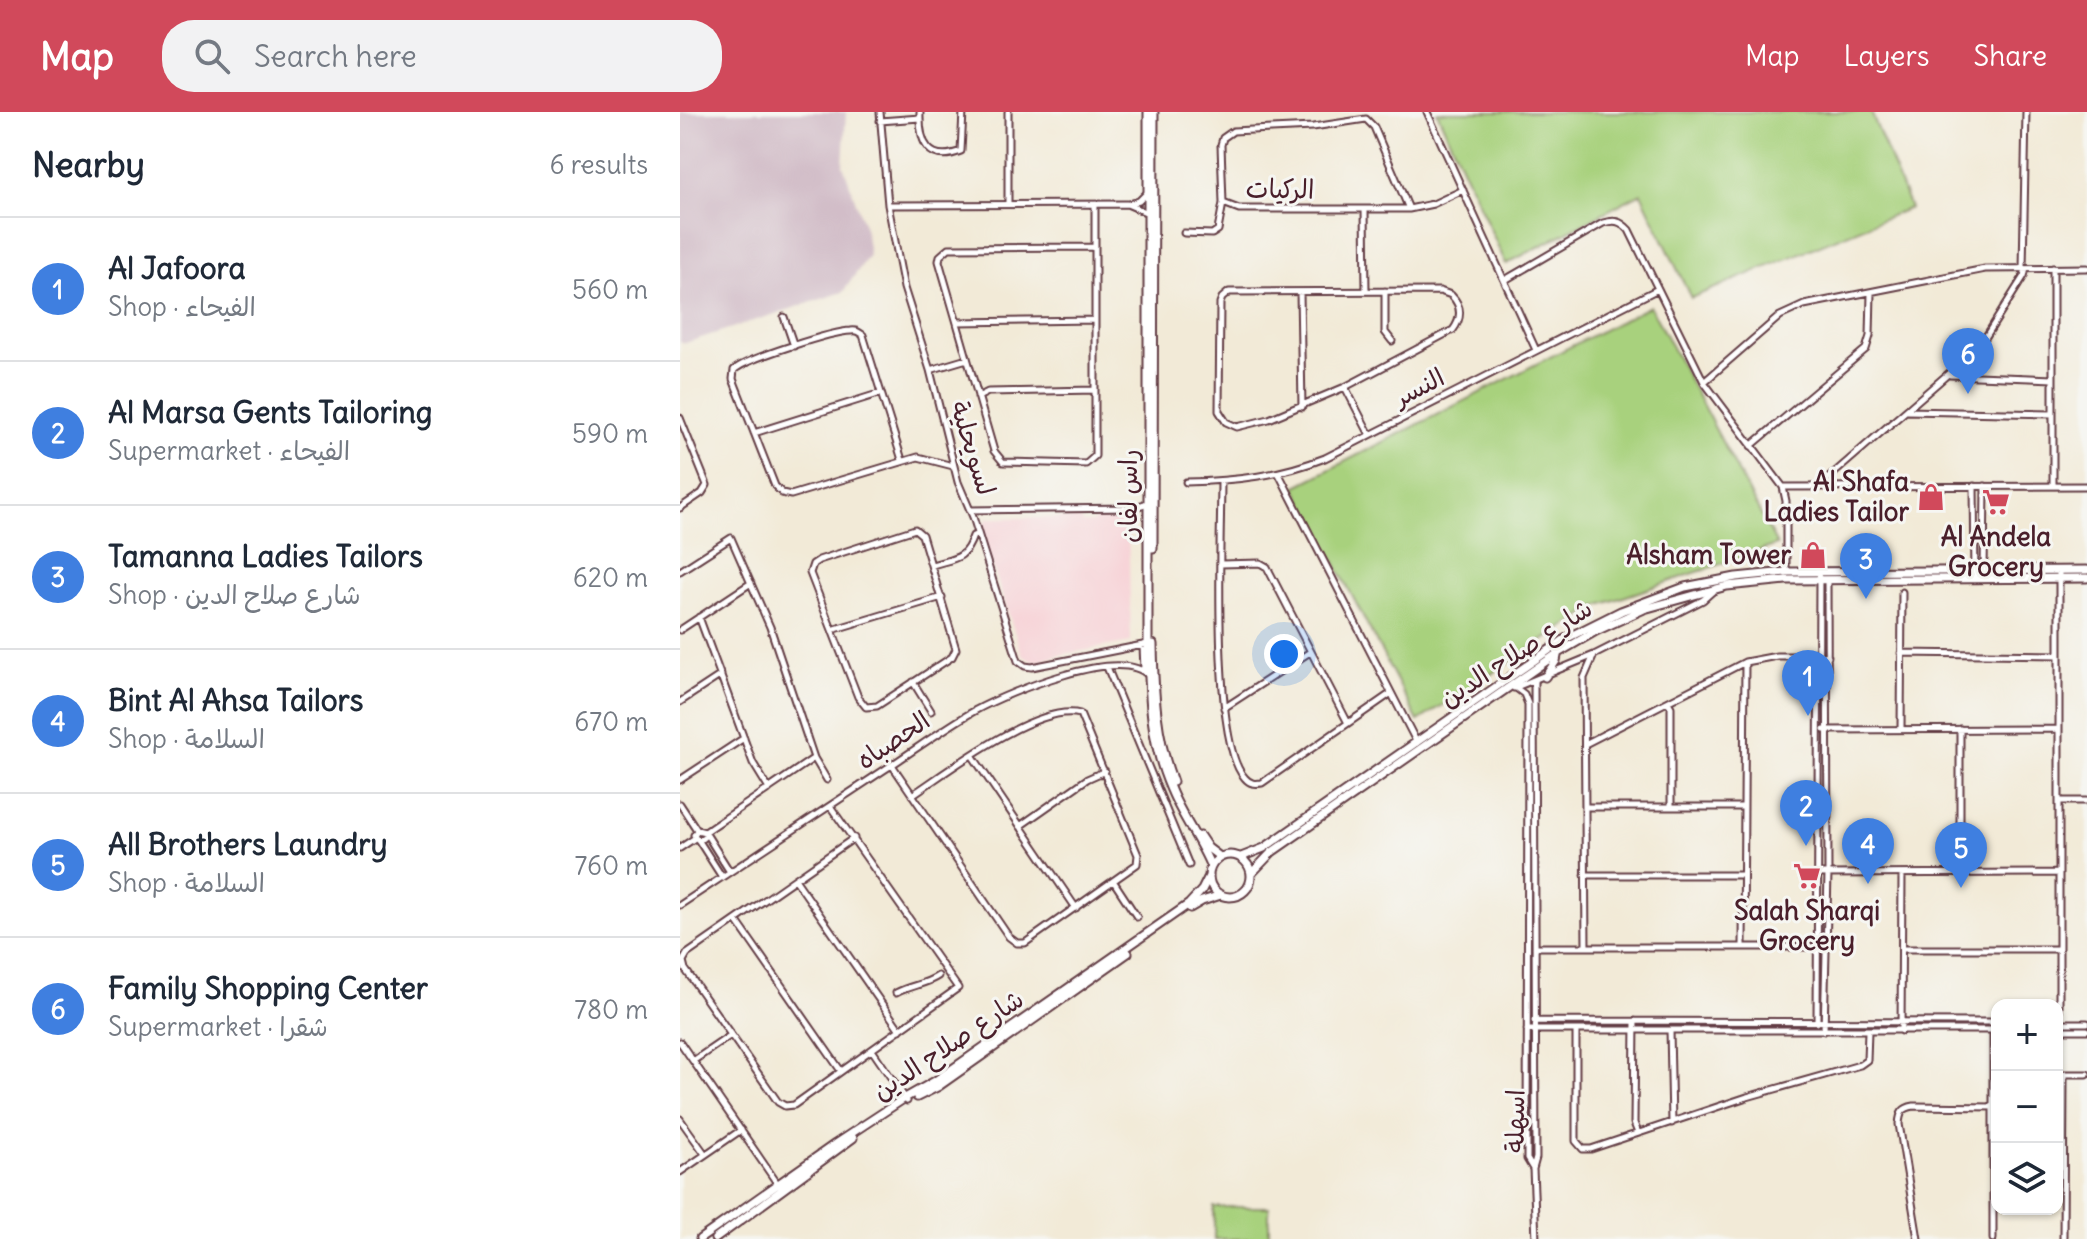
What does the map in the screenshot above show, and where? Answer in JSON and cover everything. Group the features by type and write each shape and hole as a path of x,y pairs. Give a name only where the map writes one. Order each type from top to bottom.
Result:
{"street":[{"name":"لسويحلية","path":"880,112 888,205 904,288 930,370 954,466 1018,661 1029,667 1146,645"},
{"path":"880,121 920,115 928,151 933,154 957,154 963,146 963,112"},
{"path":"1008,112 1008,204"},
{"name":"راس لفان","path":"1148,112 1146,674 1158,756 1170,790 1211,867"},
{"name":"راس لفان","path":"1154,112 1152,584 1155,706 1164,755 1175,789 1204,842 1220,857"},
{"path":"1427,112 1536,350"},
{"path":"1818,487 1950,375 1985,338 2024,276 2026,112"},
{"name":"الركيات","path":"1409,209 1374,127 1366,119 1313,127 1233,131 1227,134 1221,145 1223,203 1239,209 1409,209 1433,204 1463,190"},
{"path":"888,205 1127,204 1139,201 1148,192"},
{"path":"1184,233 1216,233 1223,203"},
{"path":"1127,204 1148,213"},
{"path":"1094,247 949,248 944,250 939,261 994,451 1003,462 1086,464 1096,450 1095,205"},
{"path":"1365,209 1366,291"},
{"path":"1505,280 1603,223 1617,221 1629,230 1704,382 1783,487 1786,501 1786,576"},
{"path":"2053,268 2053,486"},
{"path":"1704,382 1791,309 1985,269 2087,268"},
{"name":"النسر","path":"1186,482 1279,474 1325,458 1658,289"},
{"path":"1385,291 1385,332 1392,341"},
{"path":"1385,291 1446,292 1458,305 1458,323 1453,330 1302,407 1237,427 1226,422 1219,411 1222,298 1229,292 1385,291"},
{"path":"1300,292 1302,407"},
{"path":"1751,446 1866,349 1870,336 1871,293"},
{"path":"784,317 794,346"},
{"path":"957,322 1094,320"},
{"path":"902,460 863,335 859,332 850,331 794,346 744,362 734,370 733,379 775,486 786,495 902,460 923,457 954,466"},
{"path":"930,370 967,359"},
{"path":"1950,375 2053,379"},
{"path":"1345,387 1370,435"},
{"path":"978,397 988,392 1095,390"},
{"path":"754,433 881,393"},
{"path":"1906,411 2053,414"},
{"path":"680,418 707,485 702,493 680,508"},
{"path":"1279,474 1418,745"},
{"path":"1221,481 1224,708 1238,766 1246,779 1256,784 1262,783 1390,694"},
{"path":"1974,486 1979,574"},
{"path":"1979,574 1985,486"},
{"path":"1783,487 2087,486"},
{"path":"970,510 1132,508 1148,503"},
{"path":"1132,508 1148,514"},
{"path":"915,529 922,535 932,565 956,644 955,653 877,706 866,707 858,697 810,573 813,564 915,529"},
{"path":"932,565 963,555 969,549 973,536 978,534"},
{"path":"680,571 731,538 770,627 814,758 827,780"},
{"path":"1221,564 1260,563 1267,567 1348,723"},
{"name":"شارع صلاح الدين","path":"1241,857 1264,848 1555,650 1644,609 1715,584 1786,576 2059,574 2087,570"},
{"path":"2058,999 2059,574"},
{"name":"شارع صلاح الدين","path":"2059,574 2087,578"},
{"path":"1821,1031 1828,874 1819,656 1823,576"},
{"path":"1823,576 1828,656 1819,874 1823,947"},
{"path":"680,630 751,583"},
{"name":"شارع صلاح الدين","path":"1502,692 1594,655 1703,600 1715,584"},
{"path":"1901,729 1902,592"},
{"path":"832,630 942,597"},
{"path":"699,617 753,763 769,789"},
{"path":"1545,677 1556,661 1555,650"},
{"name":"شارع صلاح الدين","path":"1251,874 1266,857 1418,745 1502,692 1555,650"},
{"path":"1224,708 1310,652"},
{"path":"1901,653 2059,655"},
{"path":"1586,947 1584,678 1594,655"},
{"path":"1585,744 1745,662 1760,657 1828,656"},
{"path":"1743,946 1745,662"},
{"path":"1569,666 1578,670 1584,678"},
{"path":"1107,667 1189,865"},
{"name":"الحصباه","path":"680,905 957,722 1014,692 1072,673 1107,667 1133,667 1146,674"},
{"path":"680,702 721,675"},
{"name":"اسهلة","path":"1533,1169 1536,1158 1534,681"},
{"path":"913,682 931,711"},
{"name":"اسهلة","path":"1516,688 1524,694 1528,704 1527,1159 1533,1169"},
{"path":"1668,702 1671,707 1671,807"},
{"path":"892,765 912,795 1013,941 1025,943 1135,868 1139,860 1084,717 1080,714 1069,711 1032,722 972,755 912,795"},
{"path":"1960,729 1960,874"},
{"path":"1823,730 2059,729"},
{"path":"680,780 744,738"},
{"path":"972,755 1076,908"},
{"path":"680,848 697,840 814,758"},
{"path":"1020,826 1087,779 1105,771"},
{"path":"2059,801 2087,801"},
{"path":"680,804 730,872"},
{"path":"830,806 854,838 942,974 958,988 794,1105 785,1106 778,1102 685,969 683,961 687,954 854,838"},
{"path":"1585,807 1744,807"},
{"path":"697,830 697,840 722,877"},
{"path":"1220,857 1241,857 1248,864 1250,884 1241,894 1221,895 1212,887 1209,876 1211,867 1220,857"},
{"path":"1819,874 2059,873"},
{"path":"1901,1031 1902,874"},
{"path":"1585,875 1743,875"},
{"name":"شارع صلاح الدين","path":"700,1239 780,1188 1189,904 1202,890 1209,876"},
{"path":"795,879 900,1030"},
{"path":"1114,882 1137,917"},
{"name":"شارع صلاح الدين","path":"906,1100 939,1086 1197,904 1221,895"},
{"path":"736,920 841,1071"},
{"path":"1528,947 1823,947"},
{"path":"1902,949 2059,949"},
{"path":"896,993 927,983 942,974"},
{"path":"1527,1021 1991,1022"},
{"path":"1635,1021 1634,1123 1638,1133"},
{"path":"2063,1023 2087,1023"},
{"path":"1527,1030 1991,1030"},
{"path":"1576,1030 1576,1141 1579,1147 1591,1149 1747,1097 1860,1065 1867,1060 1868,1031"},
{"path":"1670,1030 1672,1123"},
{"path":"2063,1030 2087,1030"},
{"path":"693,1061 731,1035"},
{"path":"680,1042 780,1188"},
{"path":"872,1050 906,1100"},
{"path":"2063,1074 2087,1074"},
{"path":"1918,1239 1899,1124 1902,1111 1914,1106 1991,1107"},
{"path":"680,1119 705,1154"},
{"path":"680,1172 741,1130"},
{"path":"1533,1169 1536,1239"},
{"name":"شارع صلاح الدين","path":"715,1239 780,1188"},
{"path":"1993,1239 1994,1215"},
{"path":"2062,1215 2063,1239"}],"shaded area":[{"path":"680,112 846,112 843,165 865,228 869,255 843,292 685,343 680,342"},
{"path":"988,518 1081,518 1083,523 1093,523 1094,518 1128,519 1131,642 1059,655 1035,663 1022,655 980,528"}],"green space":[{"path":"1437,112 1871,112 1910,208 1691,298 1641,193 1506,264"},
{"path":"1650,306 1777,545 1597,606 1418,721 1295,487"},
{"path":"1214,1207 1269,1207 1269,1239 1214,1239"}],"place":[{"name":"Family Shopping Center","path":"1968,394"},
{"name":"Al Shafa Ladies Tailor","path":"1931,497"},
{"name":"Al Andela Grocery","path":"1996,502"},
{"name":"Alsham Tower","path":"1813,555"},
{"name":"Tamanna Ladies Tailors","path":"1866,599"},
{"name":"Al Jafoora","path":"1808,716"},
{"name":"Al Marsa Gents Tailoring","path":"1806,846"},
{"name":"Salah Sharqi Grocery","path":"1807,876"},
{"name":"Bint Al Ahsa Tailors","path":"1868,884"},
{"name":"All Brothers Laundry","path":"1961,888"}]}
